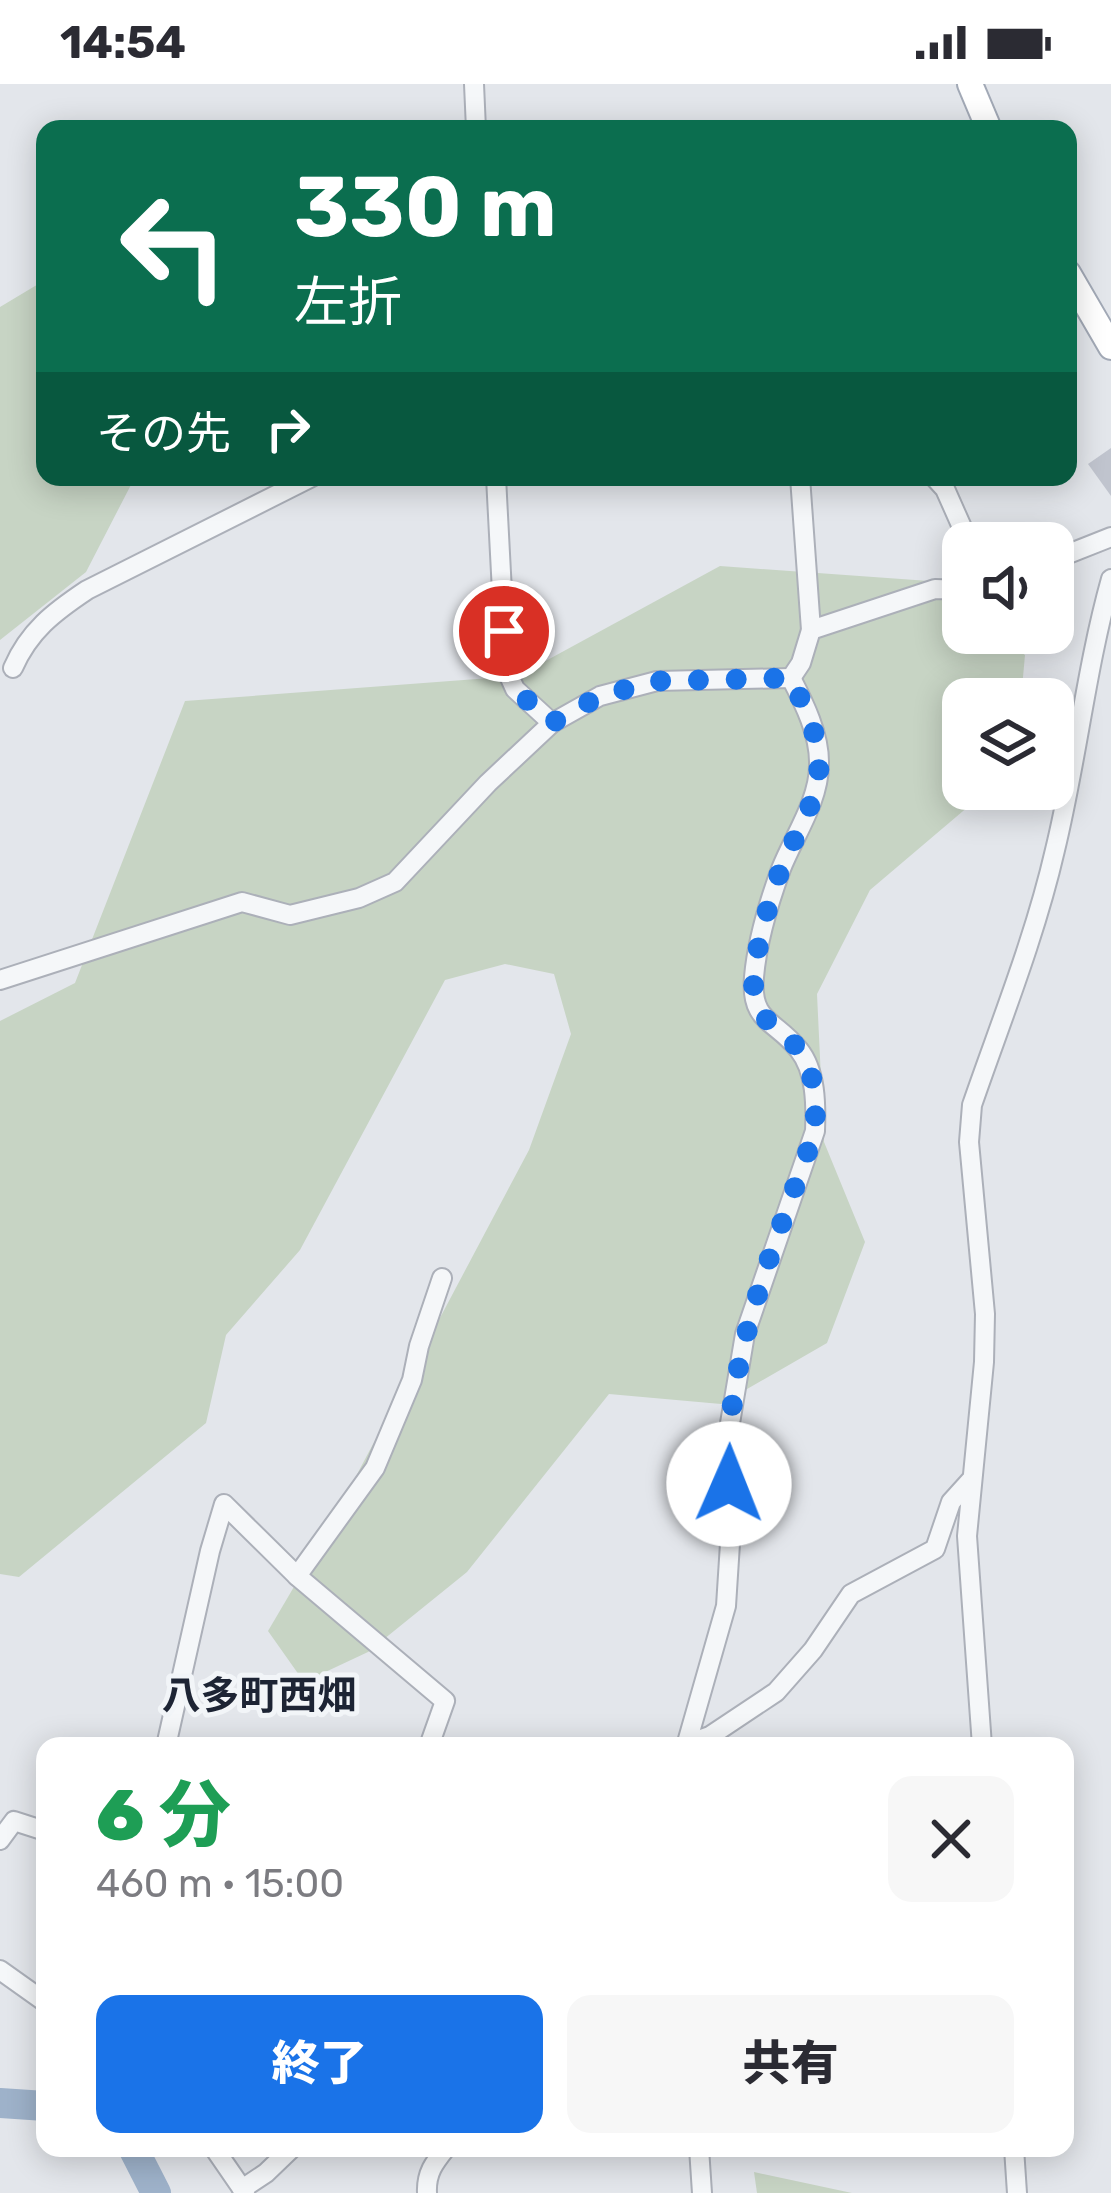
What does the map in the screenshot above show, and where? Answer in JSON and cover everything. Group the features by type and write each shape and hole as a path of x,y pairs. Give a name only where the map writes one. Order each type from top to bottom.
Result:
{"main road":[{"path":"970,84 985,120"},
{"path":"1077,288 1111,347"}],"street":[{"path":"474,84 476,120"},
{"path":"14,668 36,628 70,601 294,486"},
{"path":"496,486 506,669 515,688 552,723"},
{"path":"790,678 801,663 811,630 801,486"},
{"path":"942,486 960,522"},
{"path":"1074,552 1111,537"},
{"path":"981,1737 967,1536 985,1314 969,1142 971,1105 1045,892 1111,579"},
{"path":"811,630 942,589"},
{"path":"0,980 242,902 290,915 359,898 395,882 552,723 600,696 657,681 790,678"},
{"path":"689,1737 726,1606 731,1528 727,1441 745,1334 815,1131 808,1067 799,1050 760,1015 754,1002 759,950 780,872 814,792 819,764 812,726 790,678"},
{"path":"297,1576 375,1468 412,1380 442,1278"},
{"path":"707,1737 776,1692 813,1650 851,1594 935,1550 951,1502 970,1481"},
{"path":"168,1737 224,1504 297,1576 445,1701 432,1737"},
{"path":"0,1840 14,1821 36,1828"},
{"path":"0,1970 36,1996"},
{"path":"220,2157 243,2191 283,2157"},
{"path":"427,2193 427,2180 438,2157"},
{"path":"700,2157 702,2193"},
{"path":"1015,2157 1017,2193"}],"green space":[{"path":"36,285 36,486 130,486 86,572 0,640 0,307"},
{"path":"720,566 929,581 942,591 942,654 1025,655 1023,678 942,678 942,810 964,810 870,890 817,994 824,1142 865,1242 827,1343 721,1404 609,1394 467,1572 368,1652 304,1682 268,1631 328,1529 529,1150 571,1034 554,974 505,964 445,980 300,1250 226,1335 206,1423 19,1577 0,1574 0,1021 75,983 185,701 518,676"},
{"path":"754,2172 852,2193 757,2193"}],"building":[{"path":"1111,448 1111,496 1088,464"}],"waterway":[{"path":"0,2103 36,2105"},
{"path":"138,2157 156,2193"}],"district":[{"name":"八多町西畑","path":"259,1696"}],"route":[{"path":"504,631 506,669 515,688 552,723 600,696 657,681 790,678 812,726 819,764 814,792 780,872 759,950 754,1002 760,1015 799,1050 808,1067 815,1131 745,1334 727,1441 729,1484"}]}
